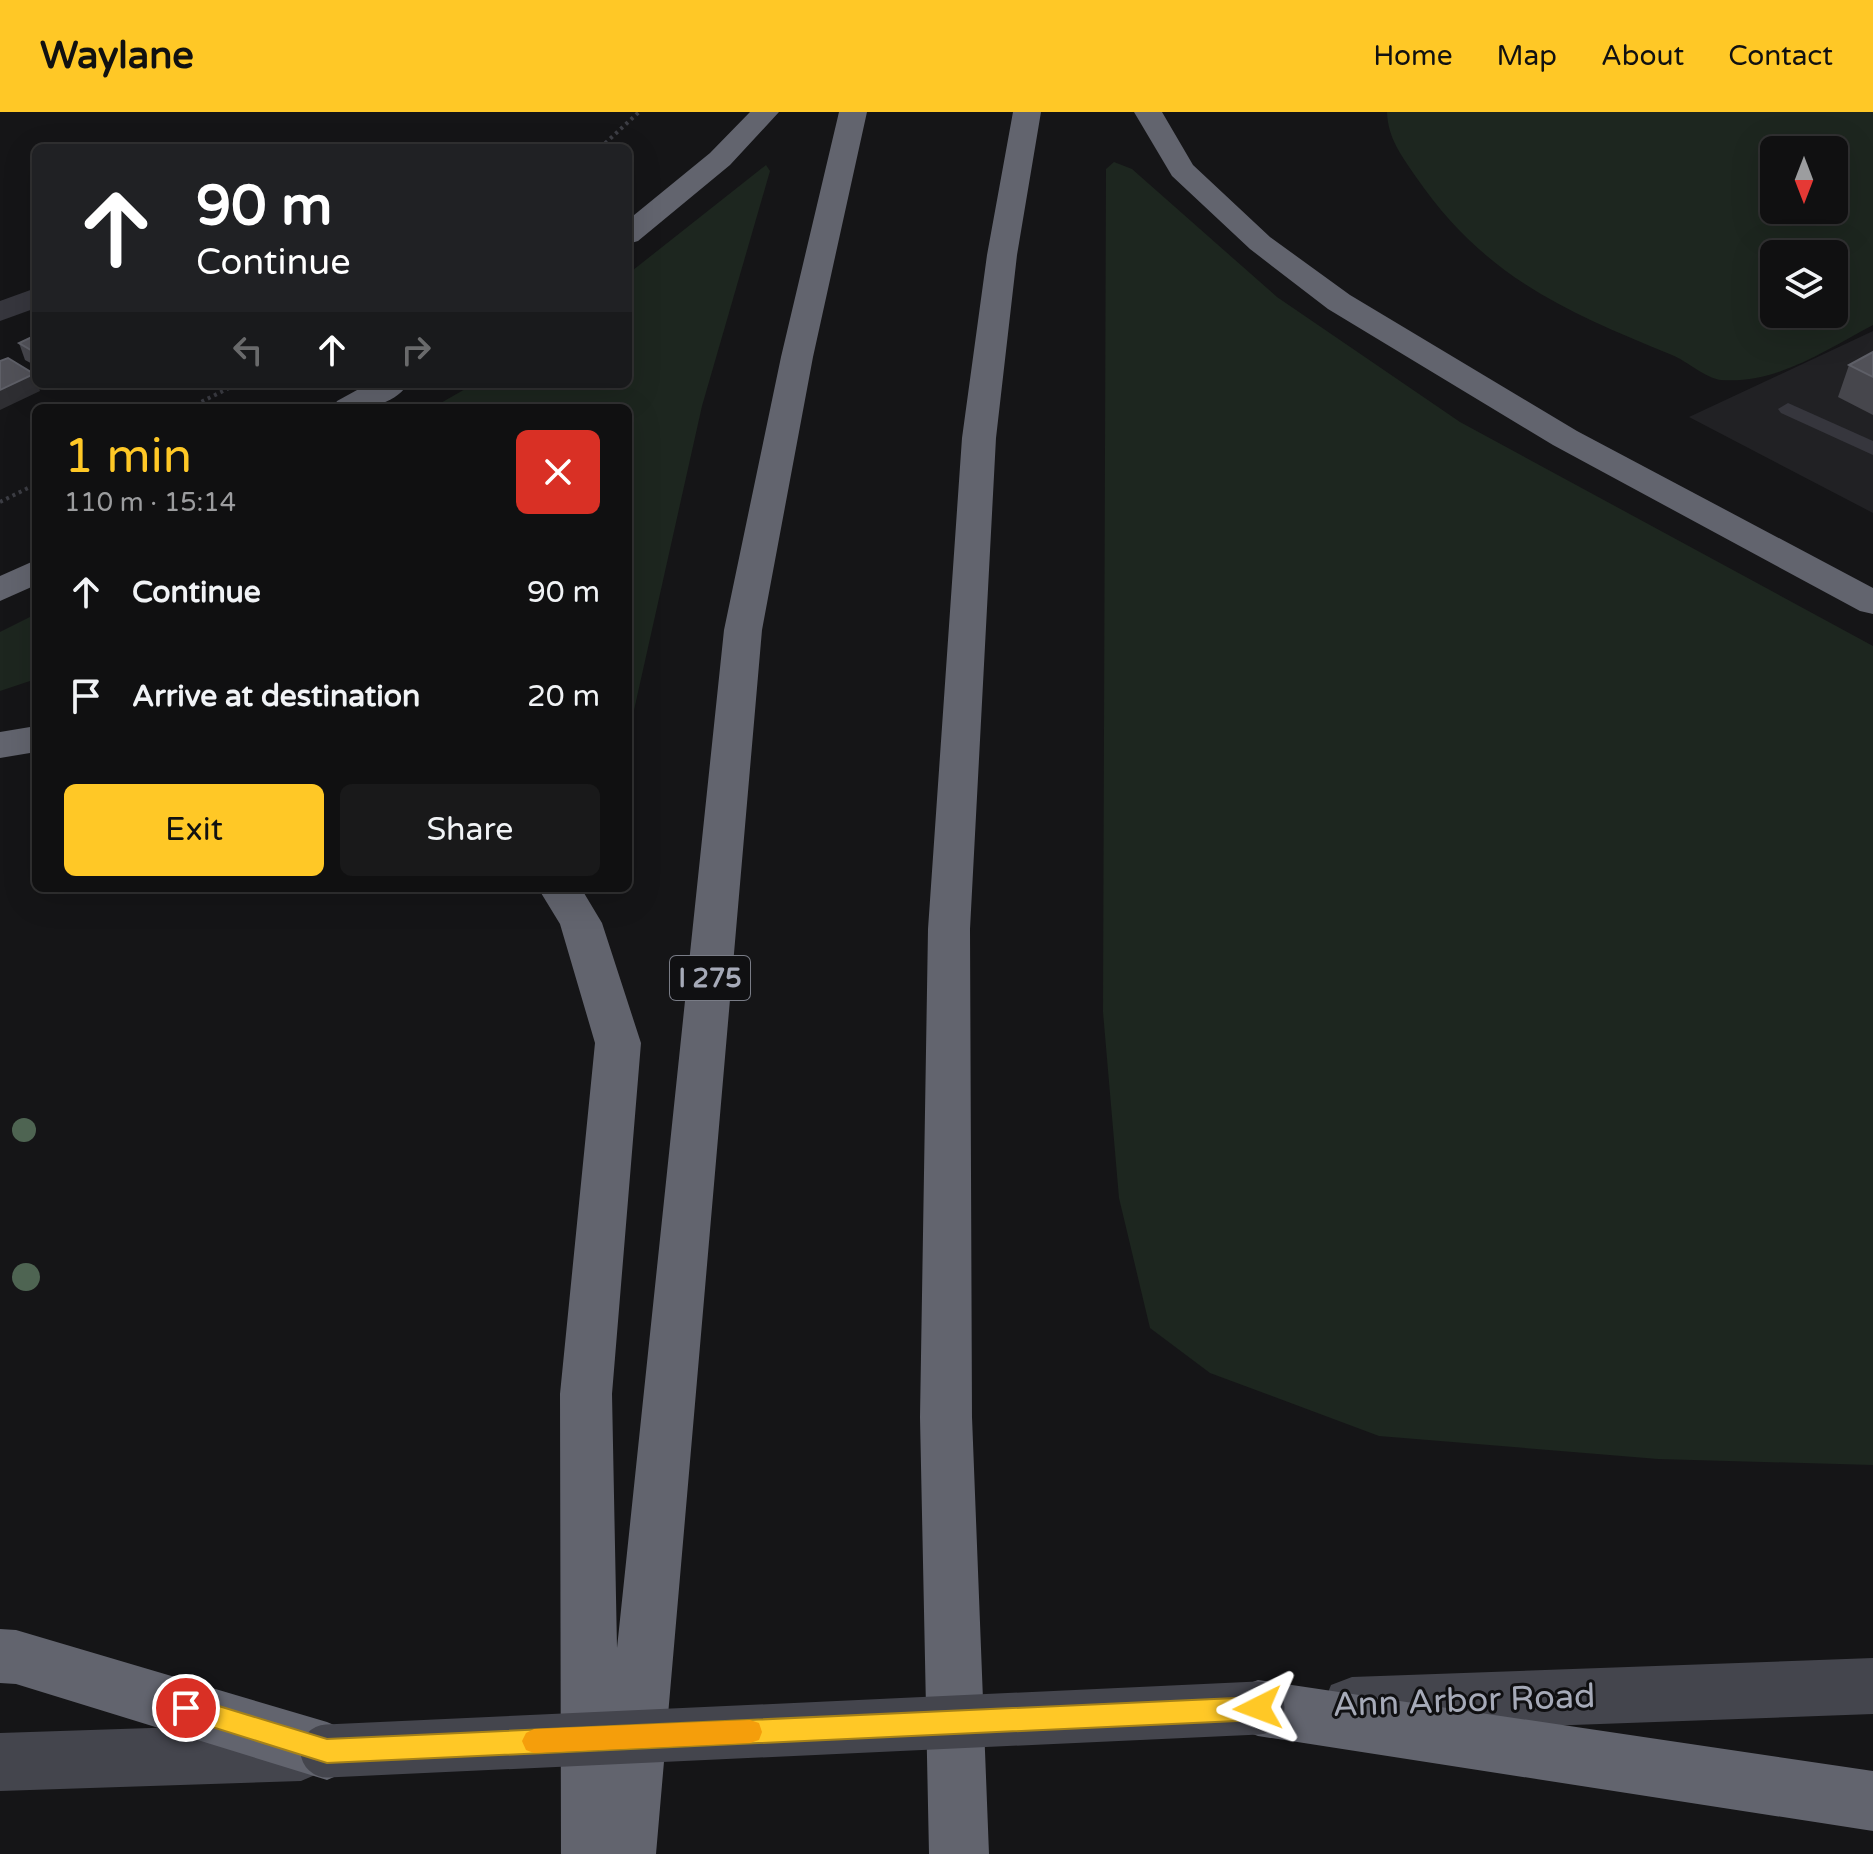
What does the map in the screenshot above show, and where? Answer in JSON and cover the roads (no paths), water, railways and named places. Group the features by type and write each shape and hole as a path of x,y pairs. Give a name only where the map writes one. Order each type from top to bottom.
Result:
{"highway":[{"path":"632,232 720,159 765,112"},
{"name":"I 275","path":"626,1854 743,630 797,357 853,112"},
{"path":"959,1854 946,1417 949,929 979,438 1002,255 1027,112"},
{"path":"1148,112 1182,170 1260,243 1339,302 1565,438 1873,603"},
{"path":"356,404 385,388"},
{"path":"0,590 32,573"},
{"path":"0,745 32,740"},
{"path":"562,892 581,923 618,1043 586,1394 591,1854"},
{"path":"0,1656 16,1657 327,1751"},
{"path":"1258,1708 1873,1801"}],"main road":[{"name":"Ann Arbor Road","path":"0,1762 327,1751 1258,1708 1873,1686"}],"street":[{"path":"0,312 32,299"}],"lane":[{"path":"1788,409 1873,449"}]}
